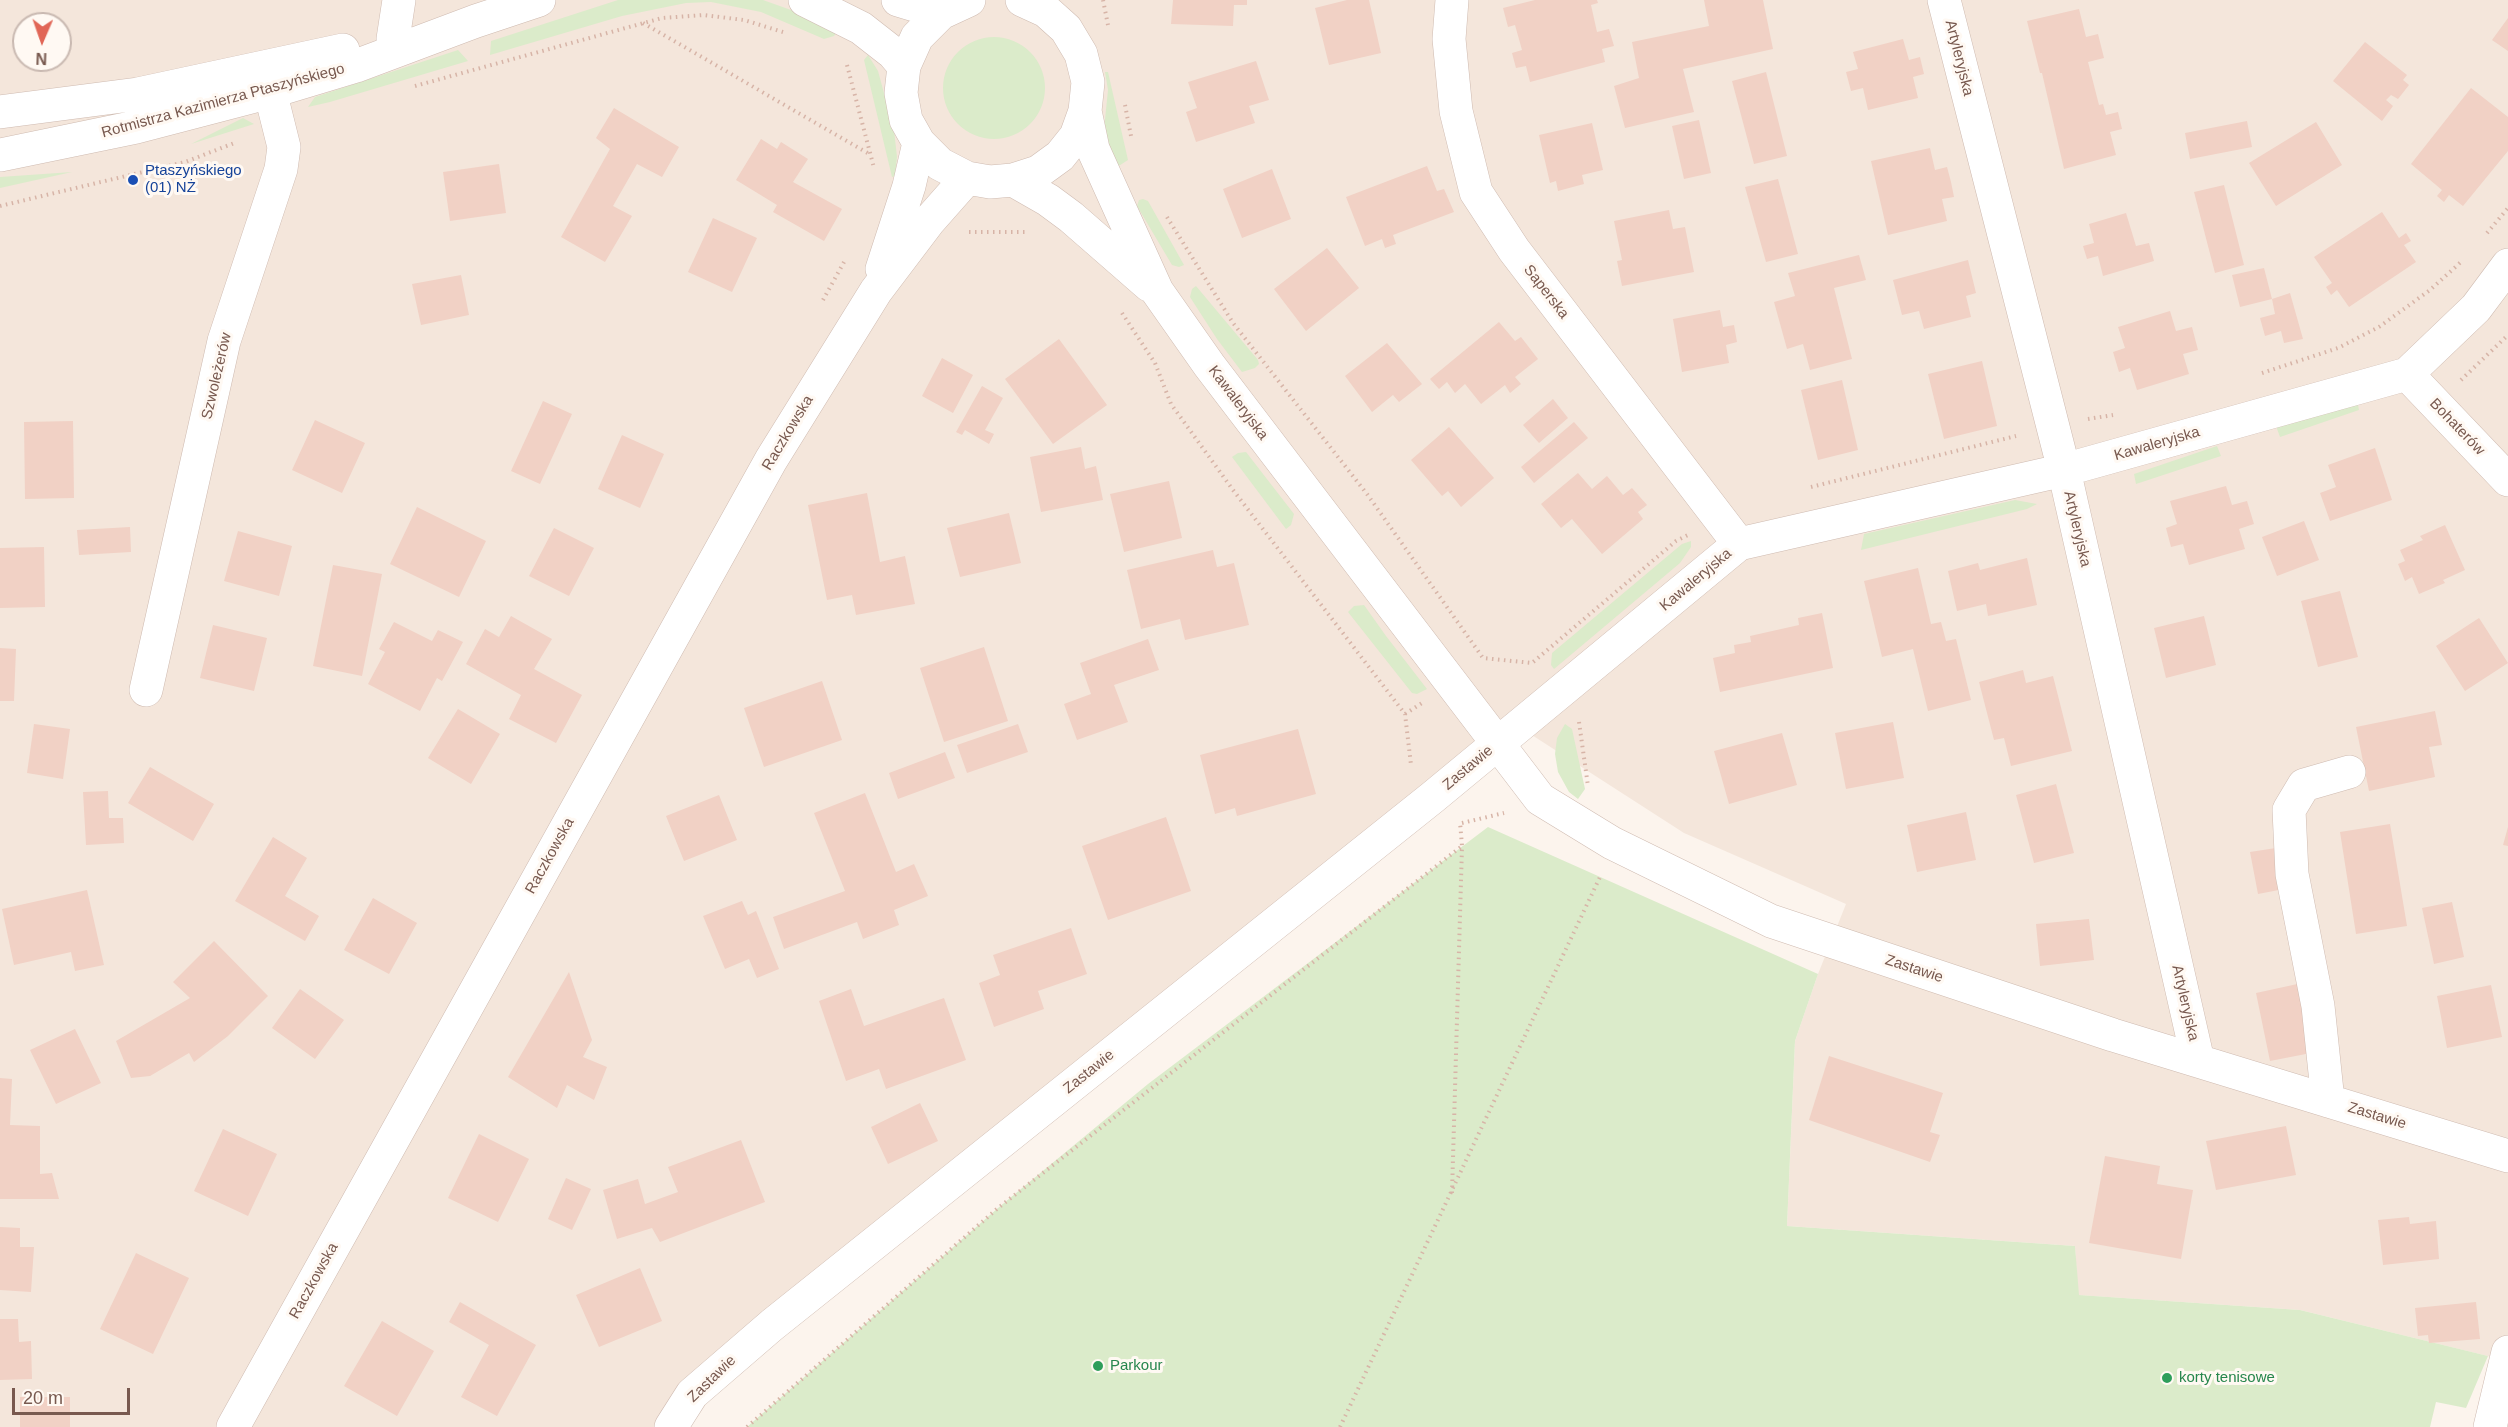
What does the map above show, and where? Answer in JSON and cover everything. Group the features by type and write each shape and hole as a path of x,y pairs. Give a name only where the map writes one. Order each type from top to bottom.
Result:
{"street":[{"path":"393,39 399,0"},
{"name":"Rotmistrza Kazimierza Ptaszyńskiego","path":"0,112 267,80 356,66 539,0"},
{"path":"805,0 861,28 893,53 904,66"},
{"path":"898,0 955,7"},
{"path":"955,7 917,37 904,66 901,93 906,120 919,143 940,165 967,178 990,182 1013,180 1038,172 1059,156 1076,136 1086,111 1088,82 1068,15 1046,11 1022,0"},
{"name":"Saperska","path":"1452,0 1449,39 1456,111 1476,192 1514,250 1739,544"},
{"name":"Artyleryjska","path":"1944,0 2064,470 2198,1061"},
{"name":"Rotmistrza Kazimierza Ptaszyńskiego","path":"0,155 135,126 393,39 476,21"},
{"name":"Szwoleżerów","path":"146,690 224,341 281,169 284,147 267,80"},
{"name":"Kawaleryjska","path":"1086,111 1093,149 1157,291 1209,365 1499,742 1739,544 2064,470 2407,374 2476,308 2508,265"},
{"name":"Raczkowska","path":"876,291 909,186 919,143"},
{"name":"Raczkowska","path":"233,1427 771,460 876,291 929,221 967,178"},
{"name":"Kawaleryjska","path":"1013,180 1048,200 1071,217 1157,291"},
{"name":"Bohaterów","path":"2407,374 2508,480"},
{"name":"Zastawie","path":"671,1427 692,1394 772,1325 1499,742 1540,799 1612,843 1771,921 2113,1035 2508,1156"},
{"path":"2328,1101 2318,1006 2292,874 2289,810 2304,785 2349,772"},
{"path":"2490,1427 2508,1352"}],"path":[{"path":"1103,0 1111,35"},
{"path":"404,89 662,18 704,15 744,20 785,33"},
{"path":"642,23 871,155"},
{"path":"1123,94 1132,141"},
{"path":"0,206 185,162 279,124"},
{"path":"2486,234 2508,208"},
{"path":"1166,214 1233,323 1367,494 1483,658 1532,663 1676,541 1720,518"},
{"path":"963,232 1047,232 1071,217"},
{"path":"2261,373 2338,348 2379,327 2430,290 2465,259"},
{"path":"1119,309 1155,363 1170,404 1405,714"},
{"path":"1800,489 2053,427 2115,415"},
{"path":"1452,1193 1461,824"},
{"path":"747,1427 998,1209 1462,846"},
{"path":"1340,1427 1605,866"}],"shaded area":[{"path":"0,0 2508,0 2508,1361 2300,1310 2078,1295 2075,1246 1787,1226 1795,1041 1818,974 1846,904 1684,833 1507,719 664,1427 0,1427"}],"green space":[{"path":"618,0 763,0 805,15 837,32 834,36 824,39 761,12 711,2 686,3 622,16 490,55 491,41"},
{"path":"994,37 1013,41 1030,52 1041,69 1045,88 1041,107 1030,124 1013,135 994,139 975,135 958,124 947,107 943,88 947,69 958,52 975,41"},
{"path":"458,50 468,61 308,107 315,97"},
{"path":"868,55 878,71 894,130 897,157 895,176 892,177 864,60"},
{"path":"1105,72 1108,72 1128,160 1114,169 1103,139 1108,90"},
{"path":"243,118 254,124 191,144"},
{"path":"72,172 0,188 0,177"},
{"path":"1139,200 1148,201 1184,265 1179,267 1172,265 1137,206"},
{"path":"1196,286 1258,360 1259,364 1255,368 1242,372 1217,339 1190,297 1192,289"},
{"path":"2357,400 2359,410 2280,437 2276,426"},
{"path":"2217,446 2221,456 2136,484 2134,474"},
{"path":"1246,452 1294,514 1291,525 1286,529 1232,457"},
{"path":"2015,500 2037,504 2027,509 1861,550 1864,534"},
{"path":"1691,541 1691,547 1680,563 1554,669 1551,665 1552,653 1682,544"},
{"path":"1364,605 1427,689 1417,694 1412,693 1348,612 1354,606"},
{"path":"1565,724 1572,729 1585,789 1578,799 1569,792 1558,772 1555,754 1557,738"},
{"path":"1488,827 1818,974 1795,1041 1787,1226 2075,1246 2079,1295 2300,1310 2488,1356 2466,1408 2436,1402 2430,1427 747,1427 998,1208 1148,1084"}],"building":[{"path":"1173,0 1247,0 1247,5 1234,5 1233,26 1171,24"},
{"path":"1347,0 1369,0 1381,53 1329,65 1315,8"},
{"path":"1535,0 1597,0 1598,3 1591,5 1597,32 1609,29 1614,46 1602,49 1605,62 1530,82 1526,66 1516,68 1512,53 1522,50 1515,25 1508,27 1503,8"},
{"path":"1704,0 1763,0 1773,49 1683,69 1694,112 1625,128 1614,86 1639,78 1632,42 1709,26"},
{"path":"2079,9 2086,37 2098,34 2104,58 2088,62 2099,105 2103,104 2106,115 2118,112 2122,129 2110,132 2116,155 2064,169 2042,73 2040,73 2027,21"},
{"path":"2508,18 2508,51 2492,40"},
{"path":"1903,39 1909,60 1920,57 1924,74 1913,77 1918,98 1868,110 1863,88 1851,91 1846,72 1858,69 1853,52"},
{"path":"2365,42 2407,75 2403,80 2409,85 2398,99 2391,95 2386,100 2393,106 2382,121 2333,81"},
{"path":"1256,61 1269,100 1249,106 1255,123 1196,142 1186,112 1197,108 1188,82"},
{"path":"1766,72 1787,156 1754,164 1732,81"},
{"path":"2471,88 2508,117 2508,151 2463,206 2449,195 2444,202 2437,196 2442,190 2411,164"},
{"path":"614,108 679,147 662,177 637,164 613,206 632,216 605,262 561,237 610,149 596,138"},
{"path":"1699,120 1711,173 1684,179 1672,126"},
{"path":"2247,121 2252,147 2190,159 2185,133"},
{"path":"2316,122 2342,165 2276,206 2249,163"},
{"path":"1592,123 1603,170 1582,175 1584,184 1558,191 1556,181 1550,183 1539,135"},
{"path":"761,139 777,149 781,142 808,159 793,182 842,209 824,241 773,212 777,205 736,180"},
{"path":"1930,148 1935,170 1947,167 1951,182 1954,197 1942,199 1947,221 1888,235 1871,161"},
{"path":"499,164 506,213 450,221 443,172"},
{"path":"1427,166 1437,191 1444,189 1454,212 1393,235 1396,244 1385,248 1382,239 1365,246 1346,197"},
{"path":"1272,169 1291,219 1242,238 1223,189"},
{"path":"1778,179 1798,254 1766,262 1745,187"},
{"path":"2224,185 2244,265 2215,273 2194,192"},
{"path":"1669,210 1673,229 1685,227 1694,272 1622,286 1617,261 1622,260 1614,221"},
{"path":"2382,212 2399,238 2406,233 2411,241 2404,245 2416,262 2349,307 2337,290 2331,295 2326,287 2332,283 2314,257"},
{"path":"2126,213 2136,246 2149,243 2154,261 2103,276 2098,256 2087,259 2083,246 2094,243 2089,224"},
{"path":"713,218 757,238 732,292 688,272"},
{"path":"1327,248 1359,288 1306,331 1274,289"},
{"path":"1859,255 1866,280 1834,288 1852,359 1810,370 1803,344 1787,349 1774,302 1795,296 1788,273"},
{"path":"1968,260 1976,293 1966,296 1971,317 1924,329 1919,311 1902,315 1893,280"},
{"path":"2264,268 2272,299 2240,307 2232,275"},
{"path":"461,275 469,315 421,325 412,284"},
{"path":"2290,293 2303,339 2284,343 2281,331 2265,336 2260,318 2275,314 2272,299"},
{"path":"1720,310 1723,327 1734,325 1737,342 1726,345 1729,363 1682,372 1673,319"},
{"path":"2170,311 2176,331 2192,327 2198,350 2183,354 2189,374 2137,390 2130,368 2119,372 2113,352 2125,348 2118,327"},
{"path":"1499,322 1515,341 1521,337 1538,359 1515,377 1521,384 1510,393 1505,385 1481,404 1465,384 1455,393 1447,382 1439,389 1430,379"},
{"path":"1059,339 1107,405 1053,444 1005,379"},
{"path":"1387,343 1422,384 1399,402 1393,395 1372,412 1345,376"},
{"path":"942,358 973,375 953,413 922,396"},
{"path":"1982,361 1997,426 1944,439 1928,374"},
{"path":"1842,380 1858,450 1818,460 1801,390"},
{"path":"982,386 1003,398 985,430 994,434 989,444 965,430 962,435 956,432"},
{"path":"1553,399 1568,418 1539,443 1523,425"},
{"path":"543,401 572,414 540,484 511,471"},
{"path":"315,420 365,443 342,493 292,470"},
{"path":"73,421 74,498 25,499 24,422"},
{"path":"1574,422 1588,438 1534,483 1521,467"},
{"path":"1449,427 1494,478 1461,507 1448,491 1442,496 1411,460"},
{"path":"622,435 664,454 640,508 598,489"},
{"path":"1081,447 1085,469 1096,466 1103,500 1041,512 1030,457"},
{"path":"2375,448 2392,500 2330,521 2320,493 2336,487 2328,465"},
{"path":"1578,473 1592,489 1607,476 1623,495 1632,488 1647,505 1638,512 1643,519 1602,554 1572,519 1561,528 1541,504"},
{"path":"1169,481 1182,538 1124,552 1110,494"},
{"path":"2226,486 2232,505 2247,501 2254,524 2239,529 2245,549 2189,565 2183,544 2171,547 2166,528 2177,524 2170,501"},
{"path":"867,493 880,562 905,556 915,604 856,615 852,595 827,600 808,505"},
{"path":"417,507 486,541 459,597 390,564"},
{"path":"1009,513 1021,563 960,577 947,528"},
{"path":"2304,521 2319,560 2277,576 2262,537"},
{"path":"2445,525 2465,570 2443,580 2445,583 2419,594 2412,577 2405,581 2398,564 2405,561 2400,550 2423,540 2420,536"},
{"path":"130,527 131,552 79,555 77,530"},
{"path":"554,528 594,548 569,596 529,576"},
{"path":"238,531 292,546 279,596 224,581"},
{"path":"44,547 45,607 0,608 0,548"},
{"path":"1213,550 1217,567 1234,563 1249,625 1185,640 1180,619 1141,629 1127,570"},
{"path":"2027,558 2037,605 1988,616 1986,604 1957,611 1948,571 1978,563 1980,570"},
{"path":"333,565 382,574 362,676 313,666"},
{"path":"1918,568 1931,624 1941,622 1946,641 1956,639 1971,700 1928,711 1913,649 1882,657 1864,581"},
{"path":"2340,591 2358,657 2318,667 2301,601"},
{"path":"1822,613 1833,668 1720,692 1713,658 1735,653 1734,645 1751,642 1750,636 1799,625 1798,618"},
{"path":"511,616 552,639 534,669 582,695 556,743 509,719 521,695 466,664 485,629 499,637"},
{"path":"2204,616 2216,665 2166,678 2154,628"},
{"path":"2479,618 2508,663 2465,691 2436,646"},
{"path":"394,622 432,641 438,630 463,642 442,681 437,678 420,711 368,684 385,652 379,649"},
{"path":"213,625 267,638 254,691 200,678"},
{"path":"1148,639 1159,670 1114,685 1128,722 1077,740 1064,704 1091,694 1080,663"},
{"path":"984,647 1008,721 944,742 920,668"},
{"path":"0,648 16,649 14,701 0,701"},
{"path":"2023,670 2026,683 2053,676 2072,751 2011,766 2004,738 1994,740 1979,682"},
{"path":"822,681 842,740 764,767 744,708"},
{"path":"458,709 500,734 471,784 428,758"},
{"path":"2435,711 2442,745 2429,747 2435,777 2369,791 2356,727"},
{"path":"1893,722 1904,778 1846,789 1835,733"},
{"path":"34,724 70,729 63,779 27,773"},
{"path":"1018,724 1028,752 967,773 957,745"},
{"path":"1298,729 1316,794 1237,816 1235,808 1215,814 1200,755"},
{"path":"1782,733 1797,785 1729,804 1714,751"},
{"path":"945,752 955,778 898,799 889,773"},
{"path":"150,767 214,804 193,841 128,803"},
{"path":"2056,784 2074,853 2034,863 2016,795"},
{"path":"108,791 109,818 123,818 124,843 86,845 83,792"},
{"path":"865,793 896,872 914,864 928,896 894,910 899,925 863,939 857,922 784,949 773,917 845,891 814,813"},
{"path":"719,795 737,840 684,861 666,816"},
{"path":"1966,812 1976,860 1917,872 1907,825"},
{"path":"1166,817 1191,891 1108,920 1082,846"},
{"path":"2390,824 2407,926 2356,934 2340,832"},
{"path":"2508,827 2508,846 2503,845"},
{"path":"273,837 307,858 285,896 319,916 305,941 235,901"},
{"path":"2276,848 2284,889 2258,894 2250,852"},
{"path":"87,890 104,965 75,971 71,952 14,965 2,909"},
{"path":"373,898 417,923 389,974 344,950"},
{"path":"742,901 748,915 756,911 779,969 757,978 749,959 725,969 703,916"},
{"path":"2452,902 2464,957 2434,964 2422,908"},
{"path":"2089,919 2094,960 2040,966 2036,924"},
{"path":"1071,928 1087,974 1038,991 1044,1009 994,1027 979,983 1000,975 993,955"},
{"path":"214,941 268,996 228,1036 194,1062 189,1053 150,1076 131,1078 116,1041 190,998 173,982"},
{"path":"569,972 592,1040 583,1057 607,1067 594,1100 567,1085 557,1108 508,1077"},
{"path":"2302,983 2316,1052 2270,1061 2256,993"},
{"path":"2491,985 2502,1037 2447,1048 2437,996"},
{"path":"300,989 344,1020 315,1059 272,1028"},
{"path":"851,989 864,1026 944,998 966,1060 886,1089 879,1069 846,1081 819,1001"},
{"path":"75,1029 101,1083 56,1104 30,1050"},
{"path":"1829,1056 1943,1093 1930,1132 1940,1135 1930,1162 1809,1120"},
{"path":"0,1078 12,1079 10,1125 40,1126 40,1174 52,1173 59,1199 0,1199"},
{"path":"920,1103 938,1141 888,1164 871,1127"},
{"path":"2286,1126 2296,1175 2216,1190 2206,1141"},
{"path":"223,1129 277,1154 248,1216 194,1191"},
{"path":"479,1134 529,1159 498,1222 448,1198"},
{"path":"741,1140 765,1202 660,1242 652,1228 617,1239 603,1190 638,1179 645,1204 678,1192 668,1167"},
{"path":"2105,1156 2160,1166 2157,1184 2193,1190 2181,1259 2089,1243"},
{"path":"566,1178 591,1189 572,1230 548,1219"},
{"path":"2409,1217 2410,1224 2436,1221 2439,1259 2383,1265 2378,1220"},
{"path":"0,1227 20,1228 20,1247 34,1247 31,1292 0,1290"},
{"path":"136,1253 189,1278 153,1354 100,1329"},
{"path":"640,1268 662,1321 599,1347 576,1295"},
{"path":"460,1302 536,1345 497,1416 461,1397 489,1345 449,1322"},
{"path":"2476,1302 2480,1339 2429,1343 2428,1335 2418,1336 2415,1308"},
{"path":"0,1319 18,1319 19,1342 31,1341 32,1379 0,1380"},
{"path":"382,1321 434,1351 397,1416 344,1386"},
{"path":"20,1397 70,1397 70,1427 20,1427"}],"place":[{"name":"Ptaszyńskiego (01) NŻ","path":"133,180"},
{"name":"Parkour","path":"1098,1366"},
{"name":"korty tenisowe","path":"2167,1378"}]}
